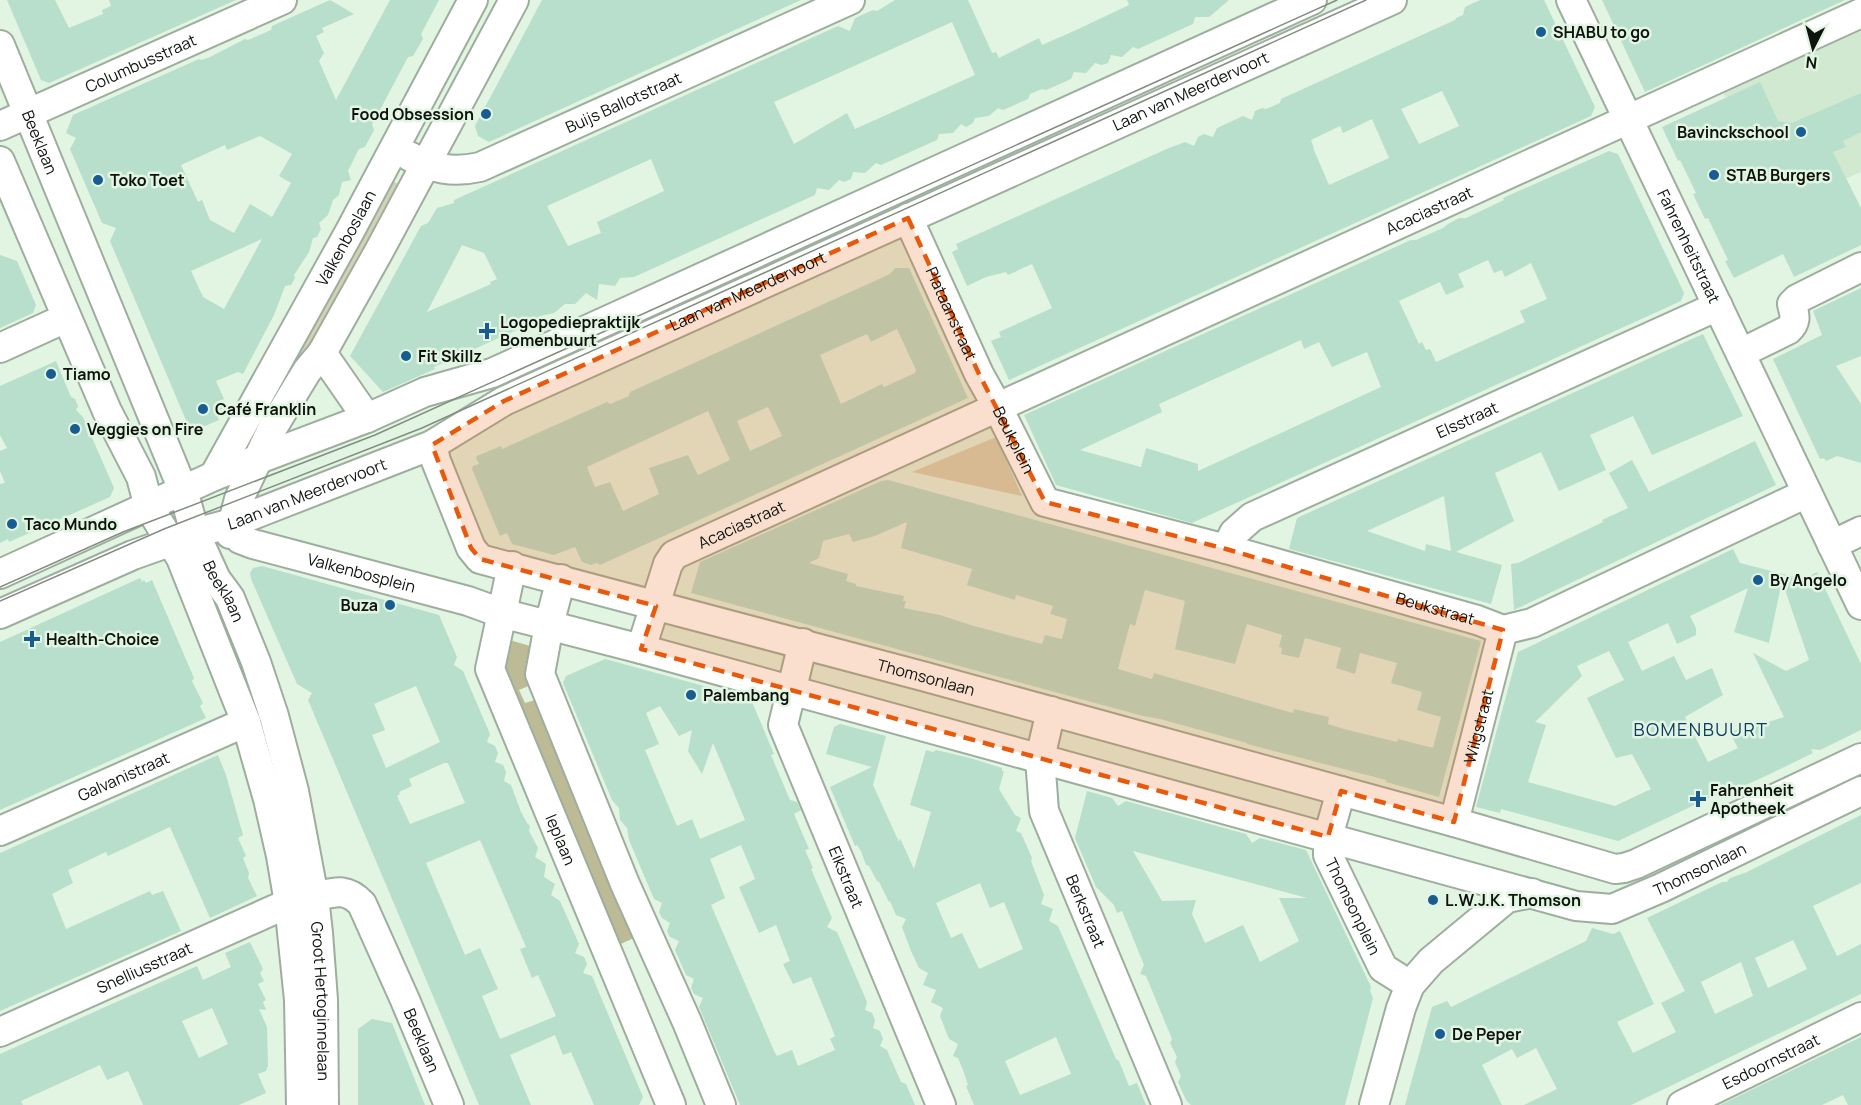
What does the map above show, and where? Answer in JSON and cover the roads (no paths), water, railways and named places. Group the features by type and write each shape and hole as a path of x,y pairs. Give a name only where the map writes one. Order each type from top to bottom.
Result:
{"street":[{"name":"Columbusstraat","path":"0,126 282,0"},
{"name":"Valkenboslaan","path":"214,476 473,0"},
{"path":"230,598 225,569 232,523 239,499 273,427 307,371 322,353 514,0"},
{"name":"Buijs Ballotstraat","path":"394,148 424,165 443,170 464,171 480,167 850,0"},
{"name":"Laan van Meerdervoort","path":"0,574 214,476 367,418 425,392 492,373 1312,0"},
{"name":"Laan van Meerdervoort","path":"0,614 133,555 232,523 432,445 504,401 1392,0"},
{"name":"Fahrenheitstraat","path":"1571,0 1832,545"},
{"name":"Acaciastraat","path":"998,408 1861,13"},
{"name":"Beeklaan","path":"0,45 183,490 184,538 181,558 246,722 281,856 301,900"},
{"name":"Beeklaan","path":"0,161 106,411 141,477 149,507 184,538 230,598 256,662 274,716 294,791 301,900"},
{"name":"Plataanstraat","path":"908,218 979,374 998,408"},
{"path":"1741,353 1788,330 1794,324 1796,317 1792,304 1797,299 1861,267"},
{"name":"Elsstraat","path":"1226,549 1234,533 1252,517 1718,306"},
{"path":"0,348 66,318"},
{"path":"322,353 367,418"},
{"name":"Beukplein","path":"900,451 998,408 1045,502"},
{"path":"432,445 471,548 480,559 512,566"},
{"name":"Acaciastraat","path":"641,649 668,564 674,555 900,451"},
{"path":"1503,630 1532,623 1807,493"},
{"name":"Beukstraat","path":"1045,502 1226,549 1477,620 1503,630"},
{"name":"Valkenbosplein","path":"232,523 240,539 253,544 468,601 501,613"},
{"path":"1861,531 1832,545 1861,605"},
{"name":"Thomsonlaan","path":"512,566 1341,791"},
{"name":"Ieplaan","path":"512,566 490,669 671,1105"},
{"path":"561,579 549,625 540,675 625,884 687,1022 721,1105"},
{"path":"501,613 641,649 1328,837"},
{"name":"Wilgstraat","path":"1454,822 1503,630"},
{"name":"Eikstraat","path":"802,643 783,725 942,1105"},
{"name":"Berkstraat","path":"1052,711 1040,758 1044,811 1167,1105"},
{"name":"Galvanistraat","path":"0,831 246,722"},
{"name":"Thomsonlaan","path":"1546,848 1615,868 1624,868 1861,758"},
{"path":"1341,791 1546,848 1532,893 1507,898 1431,961 1410,985 1401,1008 1374,1105"},
{"name":"Thomsonplein","path":"1341,791 1328,837 1328,855 1383,968 1410,985"},
{"name":"Thomsonlaan","path":"1532,893 1576,906 1612,909 1662,888 1861,791"},
{"name":"Thomsonplein","path":"1328,837 1532,893"},
{"name":"Beeklaan","path":"301,900 337,891 353,894 362,904 449,1105"},
{"name":"Snelliusstraat","path":"0,1032 301,900"},
{"name":"Groot Hertoginnelaan","path":"300,1105 301,900"},
{"name":"Groot Hertoginnelaan","path":"301,900 323,1000 324,1105"},
{"name":"Esdoornstraat","path":"1682,1105 1861,1017"}],"tram line":[{"path":"0,587 123,532 375,435 1337,0"},
{"path":"0,601 164,529 422,428 1366,0"}],"place":[{"name":"SHABU to go","path":"1541,32"},
{"name":"Food Obsession","path":"486,114"},
{"name":"Bavinckschool","path":"1801,132"},
{"name":"STAB Burgers","path":"1714,175"},
{"name":"Toko Toet","path":"98,180"},
{"name":"Logopediepraktijk Bomenbuurt","path":"487,331"},
{"name":"Fit Skillz","path":"406,356"},
{"name":"Tiamo","path":"51,374"},
{"name":"Café Franklin","path":"203,409"},
{"name":"Veggies on Fire","path":"75,429"},
{"name":"Taco Mundo","path":"12,524"},
{"name":"By Angelo","path":"1758,580"},
{"name":"Buza","path":"390,605"},
{"name":"Health-Choice","path":"32,639"},
{"name":"Palembang","path":"691,695"},
{"name":"Fahrenheit Apotheek","path":"1698,799"},
{"name":"L.W.J.K. Thomson","path":"1433,900"},
{"name":"De Peper","path":"1440,1034"}],"district":[{"name":"BOMENBUURT","path":"1701,730"}]}
